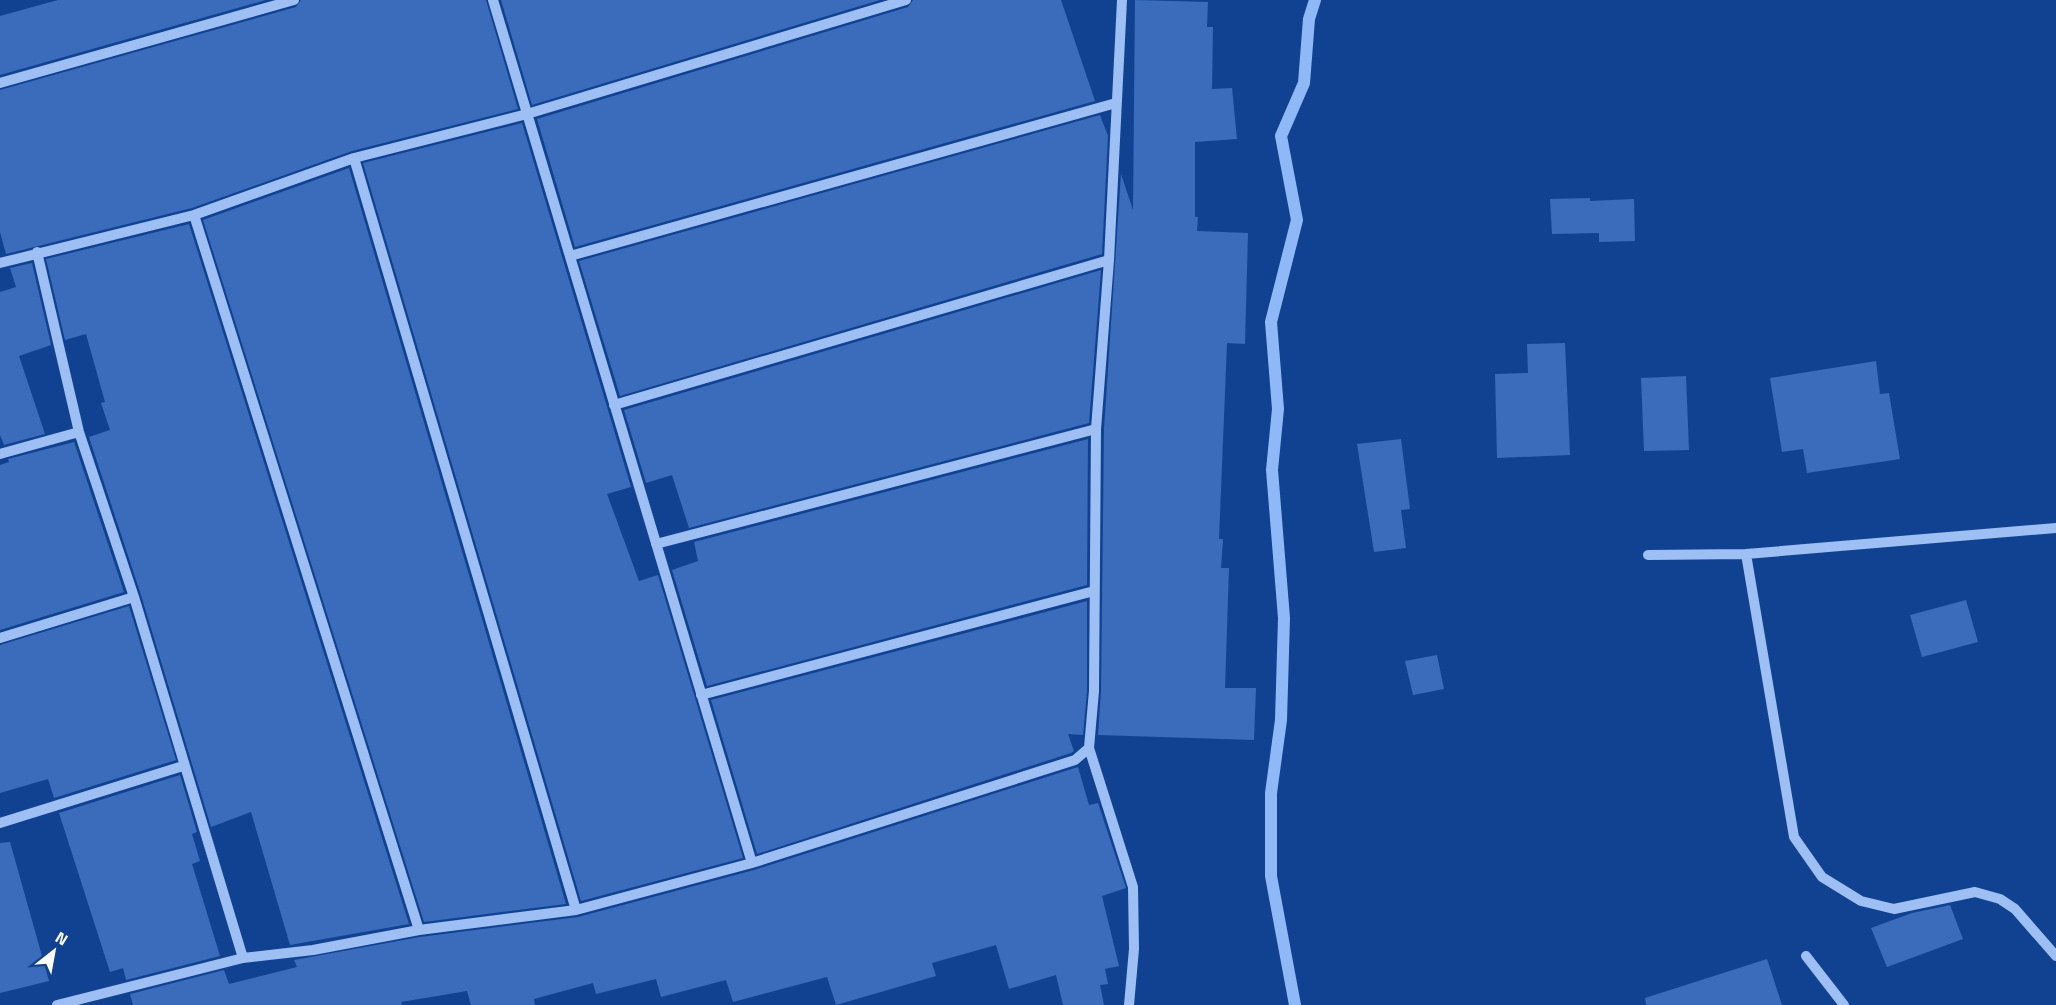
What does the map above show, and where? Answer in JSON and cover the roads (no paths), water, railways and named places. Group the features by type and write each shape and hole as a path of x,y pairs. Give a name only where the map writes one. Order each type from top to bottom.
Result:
{"street":[{"path":"0,83 294,0"},
{"path":"493,0 752,863"},
{"path":"0,263 194,215 354,158 527,114 906,0"},
{"path":"1122,0 1109,260 1096,429 1094,691 1089,748 1133,887 1134,949 1129,1005"},
{"path":"570,256 1116,103"},
{"path":"354,158 576,910"},
{"path":"194,215 419,930"},
{"path":"37,252 79,432 134,597 183,766 243,958"},
{"path":"614,405 1109,260"},
{"path":"656,544 1096,429"},
{"path":"0,454 79,432"},
{"path":"1648,555 1746,554 2056,528"},
{"path":"1746,554 1794,837 1822,877 1861,901 1894,909 1975,892 2000,898 2015,909 2056,956"},
{"path":"701,695 1094,591"},
{"path":"0,638 134,597"},
{"path":"57,1005 243,958 313,950 419,930 576,910 752,863 1075,760 1089,748"},
{"path":"0,823 183,766"},
{"path":"1806,956 1844,1005"}],"waterway":[{"path":"1295,1005 1271,876 1271,793 1281,720 1284,618 1272,470 1278,409 1271,322 1297,220 1281,136 1304,83 1309,19 1315,0"}]}
